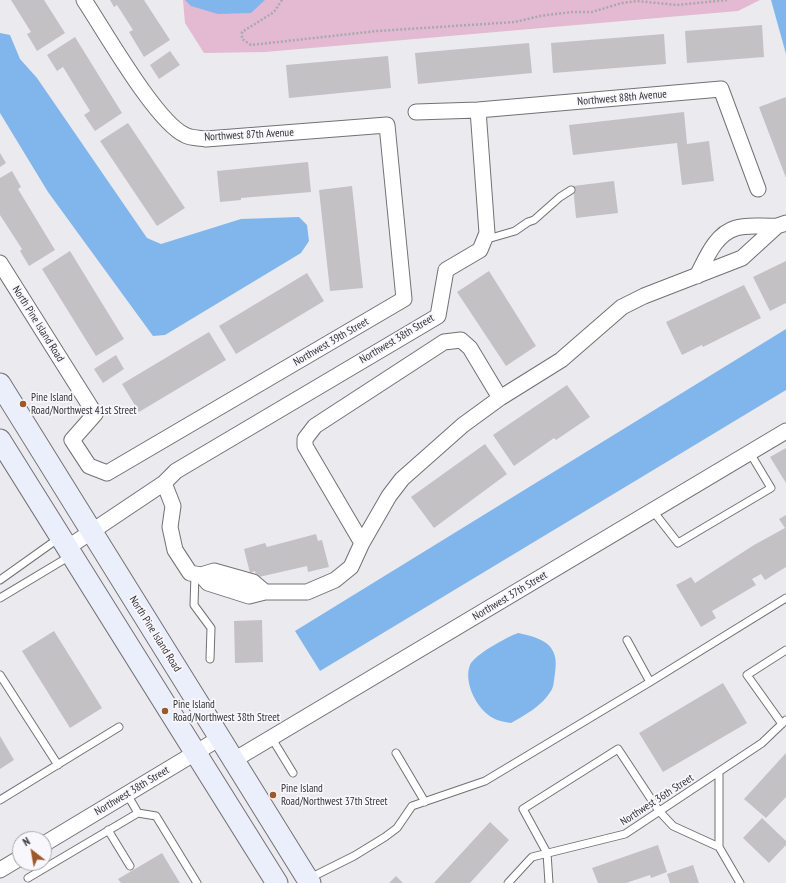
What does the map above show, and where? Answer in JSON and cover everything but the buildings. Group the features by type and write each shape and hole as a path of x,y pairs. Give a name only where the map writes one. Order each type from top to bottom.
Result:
{"main road":[{"name":"North Pine Island Road","path":"0,384 309,881"},
{"path":"0,440 277,883"}],"street":[{"name":"Northwest 87th Avenue","path":"84,0 144,92 168,124 185,136 206,139 386,125"},
{"name":"Northwest 88th Avenue","path":"416,112 478,110 721,89 758,189"},
{"path":"478,110 487,233 484,240"},
{"name":"Northwest 39th Street","path":"107,473 404,299 386,125"},
{"path":"164,483 173,506 170,527 175,550 182,563 190,573 198,574 214,571 253,582 265,592 307,592 335,580 351,567 362,543 389,496 402,479 463,424 500,398 561,360 622,307 644,296 742,258 781,224"},
{"path":"697,276 722,235 736,228 781,224"},
{"name":"Northwest 38th Street","path":"67,547 164,483 176,471 438,316 446,270 480,250 484,240"},
{"name":"North Pine Island Road","path":"0,263 95,414 72,440 89,466 107,473"},
{"path":"362,543 305,446 305,439 315,426 444,342 461,340 470,348 500,398"},
{"name":"Northwest 37th Street","path":"234,760 653,511 786,430"},
{"name":"Northwest 38th Street","path":"52,839 220,738"},
{"path":"0,870 12,863"}],"lane":[{"path":"484,240 515,230 534,220 570,190"},
{"path":"653,511 678,543 772,488 750,453"},
{"path":"0,580 67,547"},
{"path":"0,598 67,547"},
{"path":"198,574 194,605 210,628 210,659"},
{"path":"309,881 386,837 397,828 412,806 485,781 786,598"},
{"path":"626,640 650,682"},
{"path":"784,722 747,675 786,650"},
{"path":"0,675 58,765"},
{"name":"Northwest 36th Street","path":"508,883 532,856 625,834 762,744 784,722"},
{"path":"0,800 119,728"},
{"path":"271,737 293,773"},
{"path":"549,883 547,853 523,809 618,749 659,811 673,826 719,846"},
{"path":"396,753 425,802"},
{"path":"719,772 719,846 740,883"},
{"path":"127,794 138,813"},
{"path":"28,878 138,813 156,816 198,883"},
{"path":"108,830 130,866"}],"path":[{"path":"282,0 274,12 242,32 242,39 251,45 377,31 515,22 540,16 572,12 592,12 622,3 637,1 677,5 727,0"}],"shaded area":[{"path":"183,0 760,0 738,11 265,52 204,53 185,23"}],"water":[{"path":"185,0 265,0 251,13 218,14 191,6"},
{"path":"771,0 786,0 786,54"},
{"path":"0,33 10,35 20,59 37,78 147,238 161,244 241,219 299,217 307,225 309,241 301,253 165,335 153,336 48,192 0,113"},
{"path":"786,329 786,390 320,671 295,631"},
{"path":"518,633 542,640 552,649 555,655 556,663 553,687 551,691 533,710 511,723 495,719 482,709 473,695 468,679 468,672 470,665 478,656 499,642"}],"place":[{"name":"Pine Island Road/Northwest 41st Street","path":"23,404"},
{"name":"Pine Island Road/Northwest 38th Street","path":"165,711"},
{"name":"Pine Island Road/Northwest 37th Street","path":"273,795"}]}
